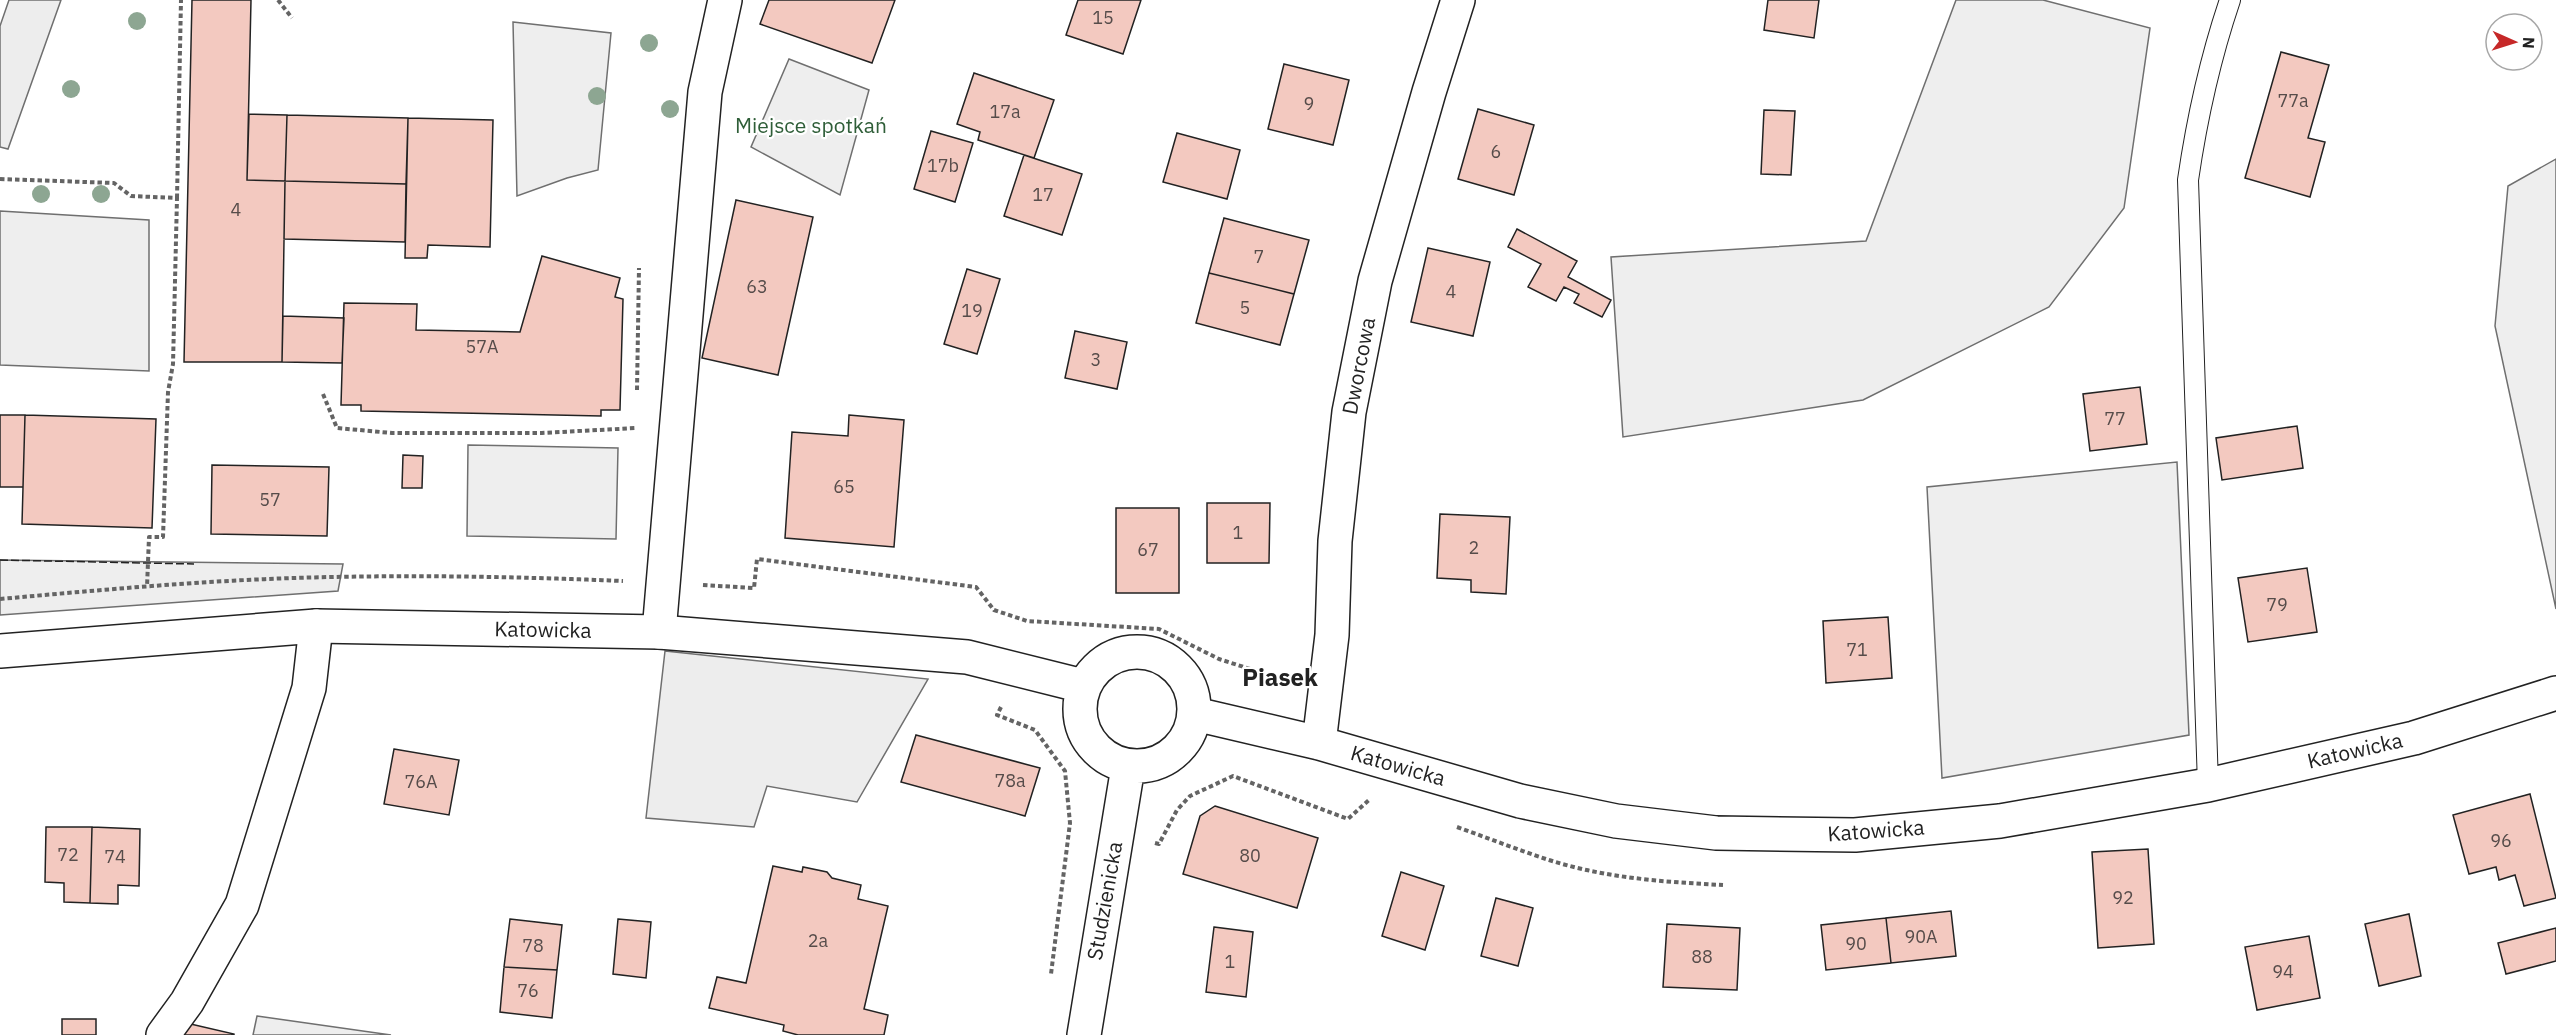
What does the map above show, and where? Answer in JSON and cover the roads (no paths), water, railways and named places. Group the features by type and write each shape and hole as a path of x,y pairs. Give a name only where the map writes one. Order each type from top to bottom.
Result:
{"street":[{"path":"659,632 705,92 726,0"},
{"name":"Dworcowa","path":"1319,743 1332,635 1335,541 1349,412 1375,281 1458,0"},
{"path":"163,1035 187,1002 242,905 309,688 316,626"},
{"name":"Katowicka","path":"0,651 316,626 659,632 968,657 1083,686"},
{"path":"1134,652 1155,654 1170,661 1182,673 1193,692 1195,714 1188,736 1168,757 1150,764 1128,767 1101,753 1085,734 1079,710 1083,686 1096,669 1112,658 1134,652"},
{"name":"Katowicka","path":"1195,714 1319,743 1520,801 1616,821 1716,833 1866,834 2000,821 2208,785 2414,738 2556,693"},
{"name":"Studzienicka","path":"1084,1035 1128,767"}],"lane":[{"path":"2208,785 2188,180 2198,114 2214,50 2230,0"}],"district":[{"name":"Piasek","path":"1280,678"}],"park label":[{"name":"Miejsce spotkań","path":"811,126"}]}
